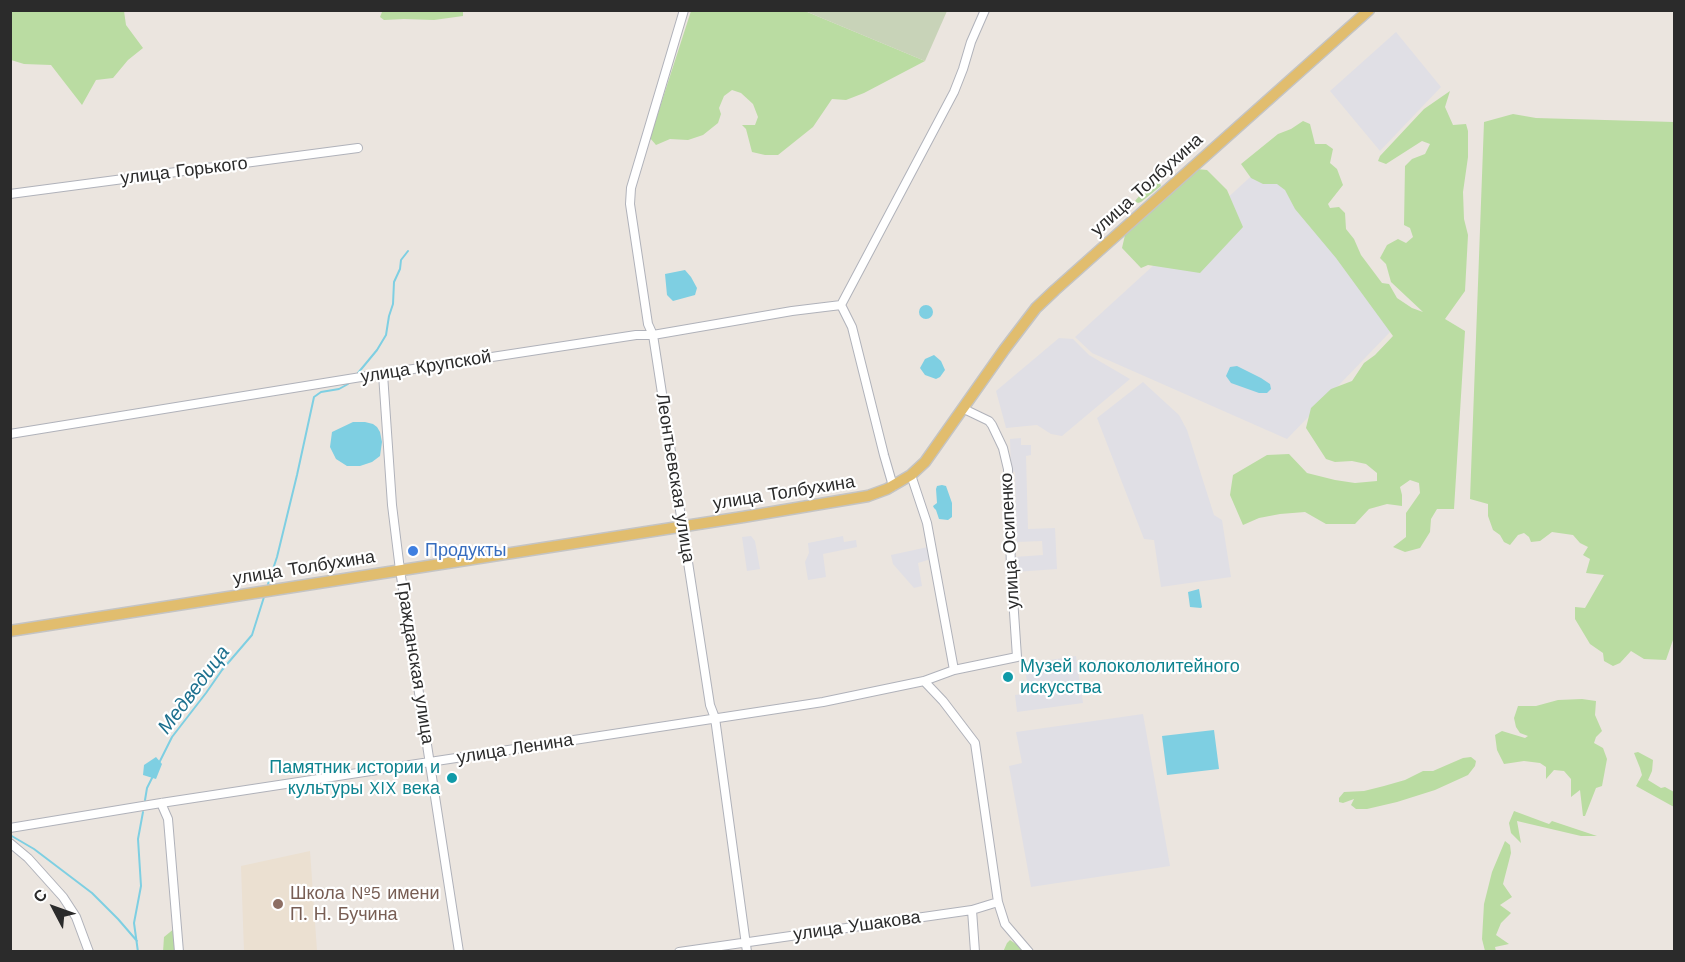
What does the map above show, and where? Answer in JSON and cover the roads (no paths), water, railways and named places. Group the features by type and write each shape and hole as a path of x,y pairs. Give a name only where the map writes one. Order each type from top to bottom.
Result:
{"main road":[{"name":"улица Толбухина","path":"10,631 868,496 893,486 911,475 925,462 1036,308 1111,238 1369,10"}],"street":[{"name":"Леонтьевская улица","path":"684,10 631,188 630,204 648,324 653,335 710,705 715,718 747,951"},
{"path":"893,486 852,327 841,305 954,92 985,10"},
{"name":"улица Горького","path":"10,194 358,148"},
{"name":"улица Крупской","path":"10,434 636,335 653,335 792,310 841,305"},
{"name":"Гражданская улица","path":"383,374 392,505 400,570 459,951"},
{"name":"улица Осипенко","path":"964,409 993,425 1003,448 1008,469 1017,657"},
{"path":"911,475 927,523 954,670"},
{"name":"улица Ленина","path":"10,828 823,702 924,681 954,670 1017,657"},
{"path":"924,681 943,701 975,743 998,902 1005,924 1029,951"},
{"path":"162,803 168,819 179,951"},
{"path":"10,843 28,858 63,897 76,917 89,951"},
{"name":"улица Ушакова","path":"679,951 972,910 998,902"},
{"path":"972,910 975,951"}],"water":[{"path":"685,270 697,288 695,295 673,301 667,295 665,274"},
{"path":"923,305 929,305 933,312 929,319 923,319 919,315 919,309"},
{"path":"934,355 941,361 945,370 936,379 925,375 920,368 925,359"},
{"path":"1237,366 1270,384 1271,389 1267,393 1259,393 1231,383 1226,376 1230,367"},
{"path":"353,422 373,424 380,432 382,442 380,456 360,466 347,466 336,459 330,447 332,432"},
{"path":"937,486 946,486 952,503 952,517 948,520 939,519 933,506 937,503"},
{"path":"1199,589 1202,607 1190,607 1188,592"},
{"path":"1214,730 1219,769 1167,775 1162,736"},
{"path":"156,757 162,764 156,779 143,775 144,765"}],"waterway":[{"name":"Медведица","path":"358,373 386,335 393,304 394,282 401,260 408,251"},
{"name":"Медведица","path":"268,584 277,557 314,397 321,392 339,389 348,384"},
{"name":"Медведица","path":"159,763 172,737 222,670 252,635 264,597"},
{"name":"Медведица","path":"145,800 147,788 153,776"},
{"name":"Медведица","path":"138,952 134,923 141,886 138,839 143,812"},
{"path":"10,835 34,849 92,893 137,941"}],"place":[{"name":"Продукты","path":"413,551"},
{"name":"Музей колокололитейного искусства","path":"1008,677"},
{"name":"Памятник истории и культуры XIX века","path":"452,778"},
{"name":"Школа №5 имени П. Н. Бучина","path":"278,904"}]}
